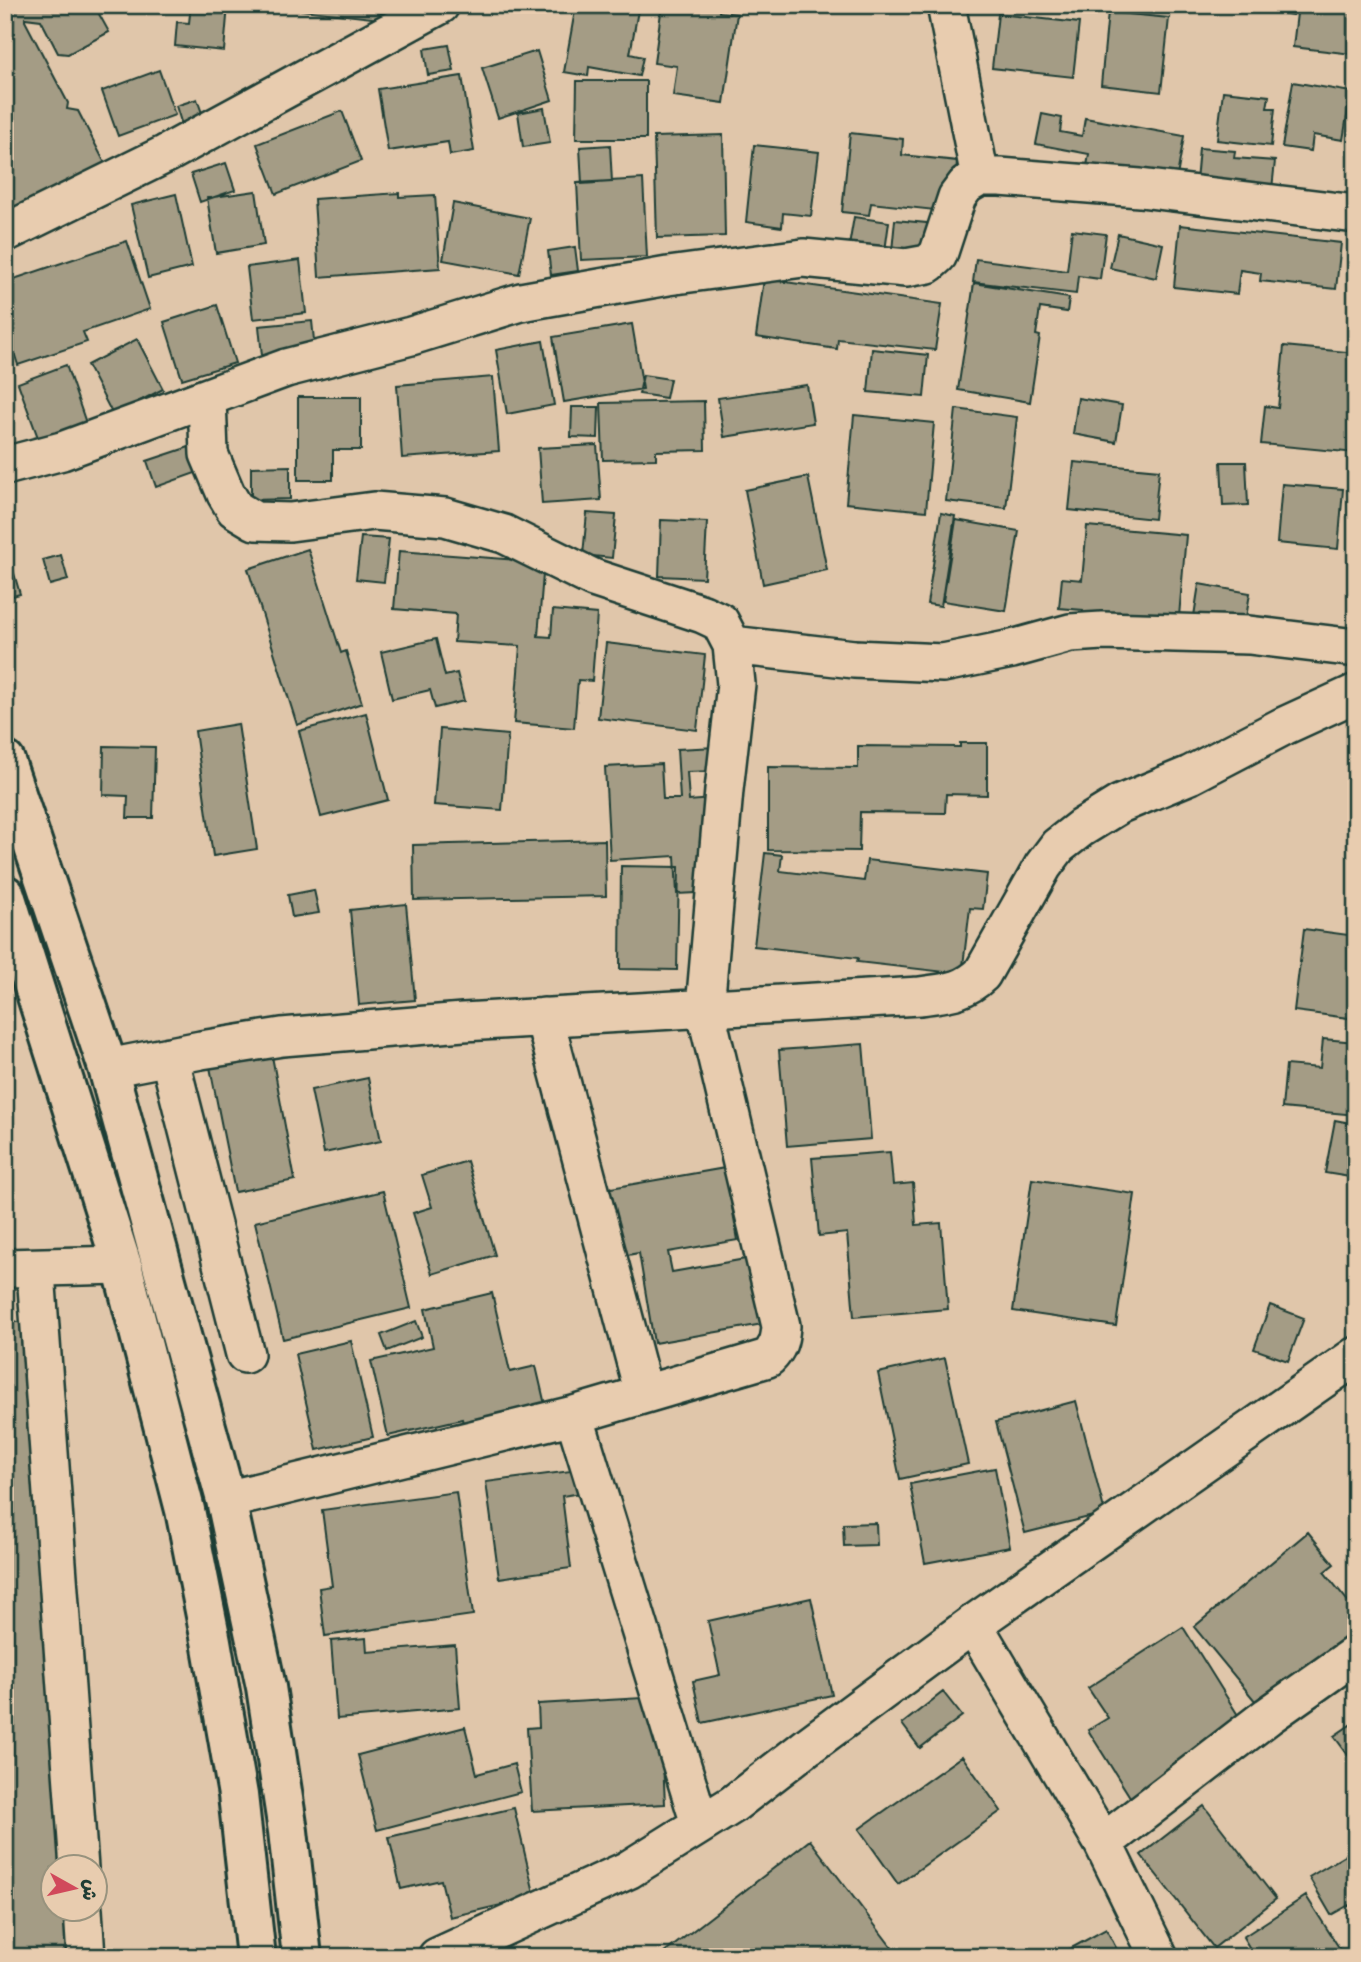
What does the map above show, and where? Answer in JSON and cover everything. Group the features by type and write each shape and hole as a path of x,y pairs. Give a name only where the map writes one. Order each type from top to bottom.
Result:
{"main road":[{"path":"5,761 108,1068 226,1500 266,1688 288,1831 302,1957"},
{"path":"5,895 122,1265 185,1510 238,1795 256,1957"}],"street":[{"path":"5,233 166,154 440,5"},
{"path":"946,5 980,177"},
{"path":"5,466 62,451 286,368 411,336 522,303 668,276 803,258 905,268 928,264 938,255 957,197 966,185 980,177 1140,188 1356,214"},
{"path":"207,398 209,454 235,509 256,521 290,522 374,511 445,517 504,534 593,578 720,622 732,645 736,684 705,1008 781,1326 780,1341 768,1358 574,1415 226,1500"},
{"path":"732,645 854,659 943,663 1012,649 1070,633 1102,631 1249,635 1356,648"},
{"path":"108,1068 282,1037 463,1022 920,996 970,986 982,974 1043,866 1058,846 1081,828 1120,804 1190,775 1284,726 1356,693"},
{"path":"544,1017 644,1395"},
{"path":"169,1056 245,1354"},
{"path":"19,1268 122,1265"},
{"path":"19,1268 37,1286 78,1854"},
{"path":"436,1957 628,1870 733,1805 973,1624 1356,1356"},
{"path":"574,1415 700,1825"},
{"path":"973,1624 1103,1843 1159,1957"},
{"path":"1103,1843 1268,1716 1356,1654"},
{"path":"84,1924 86,1957"}],"building":[{"path":"5,5 94,5 109,32 68,54 58,53 41,20 25,18 68,103 67,109 78,111 108,169 5,215"},
{"path":"191,5 228,5 224,51 175,46 177,22 189,23"},
{"path":"302,5 382,5 380,19 301,10"},
{"path":"576,5 639,5 630,54 643,57 639,76 589,67 588,76 564,72"},
{"path":"662,5 720,5 719,12 737,14 724,103 673,96 677,66 654,63"},
{"path":"1066,5 1066,11 999,7"},
{"path":"1235,5 1295,5 1293,15"},
{"path":"1298,5 1356,5 1352,54 1293,47"},
{"path":"1108,12 1169,18 1161,92 1101,85"},
{"path":"998,14 1079,23 1073,77 992,68"},
{"path":"449,45 454,71 428,75 424,49"},
{"path":"537,51 552,100 498,118 482,68"},
{"path":"159,70 175,115 118,136 102,91"},
{"path":"462,76 474,151 450,155 448,142 388,151 378,89"},
{"path":"577,81 646,81 646,139 576,139"},
{"path":"1293,82 1351,92 1343,140 1313,135 1311,151 1282,147"},
{"path":"1223,91 1269,96 1267,108 1275,108 1271,146 1217,140"},
{"path":"197,99 208,130 186,138 176,106"},
{"path":"544,108 550,143 523,147 518,113"},
{"path":"342,111 361,161 276,194 257,144"},
{"path":"1042,114 1062,118 1060,132 1082,136 1085,118 1184,136 1175,188 1086,172 1089,154 1036,144"},
{"path":"850,133 903,139 902,155 957,161 953,212 871,203 869,215 842,212"},
{"path":"723,135 725,236 657,238 654,137"},
{"path":"610,145 612,182 582,184 580,147"},
{"path":"754,145 819,152 811,216 783,213 782,227 746,222"},
{"path":"1199,148 1235,151 1234,158 1275,161 1272,189 1196,182"},
{"path":"226,163 235,190 200,202 191,174"},
{"path":"643,179 647,257 581,260 577,183"},
{"path":"256,191 264,245 216,253 207,198"},
{"path":"399,193 399,197 435,195 440,268 319,277 314,199"},
{"path":"176,194 192,267 148,278 131,205"},
{"path":"453,203 530,218 519,274 443,260"},
{"path":"854,217 889,222 885,251 849,246"},
{"path":"895,220 937,224 933,256 892,251"},
{"path":"1180,225 1341,243 1336,289 1260,281 1261,273 1240,270 1237,294 1174,287"},
{"path":"1072,230 1106,234 1100,279 1078,276 1076,294 973,282 976,259 1067,271"},
{"path":"1118,234 1163,244 1156,278 1110,268"},
{"path":"127,241 150,309 83,332 87,342 18,365 9,337 5,338 5,282"},
{"path":"575,247 578,271 551,275 548,251"},
{"path":"300,260 306,313 253,319 247,267"},
{"path":"764,279 942,304 935,350 838,339 837,349 756,337"},
{"path":"974,283 1069,298 1067,312 1040,308 1036,335 1040,336 1030,402 958,390"},
{"path":"217,305 235,363 182,379 164,322"},
{"path":"312,321 315,350 262,356 259,326"},
{"path":"632,324 643,389 564,402 553,337"},
{"path":"137,339 163,389 113,415 87,365"},
{"path":"543,341 554,405 507,414 496,350"},
{"path":"1284,346 1356,353 1356,453 1261,444 1265,406 1278,408"},
{"path":"872,349 928,355 924,397 868,392"},
{"path":"66,365 87,426 40,443 18,383"},
{"path":"643,375 670,379 666,398 639,394"},
{"path":"493,377 499,451 402,458 397,385"},
{"path":"807,385 813,423 724,437 718,398"},
{"path":"298,397 361,397 361,450 333,450 333,480 298,480"},
{"path":"1078,398 1122,405 1116,442 1073,434"},
{"path":"704,401 705,450 656,451 656,459 603,460 601,403"},
{"path":"572,407 599,407 598,438 571,437"},
{"path":"956,409 1017,417 1006,508 946,501"},
{"path":"854,415 934,423 926,511 846,503"},
{"path":"597,445 601,500 542,504 538,448"},
{"path":"192,446 201,471 156,487 147,461"},
{"path":"1074,462 1159,470 1154,519 1069,510"},
{"path":"1221,462 1246,462 1248,505 1223,506"},
{"path":"290,466 290,499 251,500 251,467"},
{"path":"808,477 827,570 763,584 745,490"},
{"path":"1282,484 1343,489 1338,549 1277,543"},
{"path":"587,513 616,515 612,558 583,555"},
{"path":"941,513 955,516 941,606 927,604"},
{"path":"1356,513 1356,558 1351,557"},
{"path":"661,520 707,522 704,578 659,576"},
{"path":"956,520 1019,531 1006,611 943,601"},
{"path":"1087,526 1186,535 1178,628 1082,619 1083,610 1059,608 1062,578 1082,580"},
{"path":"361,537 389,539 384,582 356,579"},
{"path":"308,549 341,653 346,651 362,703 297,725 248,569"},
{"path":"399,551 544,562 538,636 551,637 553,610 597,614 592,681 578,680 574,728 514,723 520,646 454,642 456,614 394,609"},
{"path":"61,555 68,580 50,585 43,560"},
{"path":"11,563 20,594 5,598 5,565"},
{"path":"1199,584 1250,593 1245,624 1194,616"},
{"path":"436,639 445,676 457,673 464,701 435,708 430,690 392,699 381,652"},
{"path":"606,643 705,655 697,730 598,718"},
{"path":"366,713 388,800 321,817 299,731"},
{"path":"238,724 257,849 213,856 195,731"},
{"path":"440,729 508,735 502,810 434,805"},
{"path":"960,743 987,743 987,795 946,794 945,813 860,812 859,851 768,850 768,767 858,768 858,746 960,747"},
{"path":"104,746 155,747 153,818 127,818 128,796 103,795"},
{"path":"716,747 717,771 687,772 689,801 712,799 717,892 677,894 675,856 610,860 605,767 661,764 663,799 680,799 677,749"},
{"path":"605,840 606,896 414,900 413,845"},
{"path":"765,853 782,855 780,871 864,881 867,860 987,874 983,909 970,908 962,974 857,962 858,958 754,946"},
{"path":"621,866 679,867 677,970 620,969"},
{"path":"314,890 319,913 292,917 288,895"},
{"path":"406,904 415,1000 359,1005 350,910"},
{"path":"1304,929 1356,936 1356,1019 1294,1011"},
{"path":"1323,1039 1356,1042 1356,1115 1282,1108 1286,1065 1320,1068"},
{"path":"863,1044 871,1139 787,1146 779,1050"},
{"path":"272,1056 295,1180 235,1192 210,1067"},
{"path":"368,1078 381,1141 324,1153 311,1090"},
{"path":"1335,1120 1356,1124 1356,1178 1325,1173"},
{"path":"890,1152 893,1185 913,1183 916,1225 941,1223 948,1309 854,1317 847,1233 819,1236 812,1158"},
{"path":"467,1161 495,1255 432,1274 413,1213 432,1207 422,1175"},
{"path":"725,1168 738,1240 668,1252 672,1272 751,1258 763,1324 654,1343 639,1253 616,1257 605,1189"},
{"path":"1032,1179 1135,1194 1116,1326 1013,1311"},
{"path":"383,1191 411,1308 283,1339 255,1222"},
{"path":"492,1293 510,1372 536,1366 546,1409 464,1427 462,1419 388,1436 371,1361 433,1347 425,1309"},
{"path":"1270,1305 1304,1318 1288,1361 1254,1349"},
{"path":"5,1318 24,1324 67,1854 38,1854 38,1924 72,1924 75,1957 5,1956 5,1888 8,1889 5,1846"},
{"path":"416,1321 422,1337 387,1351 381,1335"},
{"path":"351,1341 373,1437 317,1450 295,1354"},
{"path":"945,1358 968,1464 900,1479 878,1373"},
{"path":"1076,1401 1105,1513 1025,1533 996,1422"},
{"path":"995,1468 1010,1547 925,1563 910,1484"},
{"path":"578,1470 581,1493 562,1496 571,1568 499,1578 486,1482"},
{"path":"456,1492 473,1615 325,1636 319,1588 332,1586 322,1510"},
{"path":"876,1523 877,1545 844,1546 843,1524"},
{"path":"1308,1532 1334,1564 1324,1572 1356,1611 1356,1663 1279,1730 1194,1627"},
{"path":"811,1598 832,1695 702,1723 693,1681 720,1675 708,1621"},
{"path":"1183,1627 1241,1720 1137,1808 1088,1730 1108,1718 1088,1688"},
{"path":"366,1638 367,1652 455,1645 460,1708 337,1719 331,1641"},
{"path":"943,1692 962,1716 920,1748 902,1724"},
{"path":"660,1697 665,1804 532,1811 527,1728 539,1727 538,1704"},
{"path":"1356,1721 1356,1766 1334,1736"},
{"path":"465,1727 477,1774 514,1764 521,1792 377,1830 358,1755"},
{"path":"962,1756 1001,1811 898,1884 859,1829"},
{"path":"1204,1806 1276,1899 1214,1948 1141,1855"},
{"path":"514,1808 535,1897 450,1917 441,1880 401,1889 389,1837"},
{"path":"810,1840 899,1957 659,1957"},
{"path":"1356,1849 1356,1917 1349,1905 1331,1915 1309,1877"},
{"path":"1306,1896 1345,1957 1255,1957 1243,1937"},
{"path":"1106,1929 1121,1957 1055,1957"}]}
